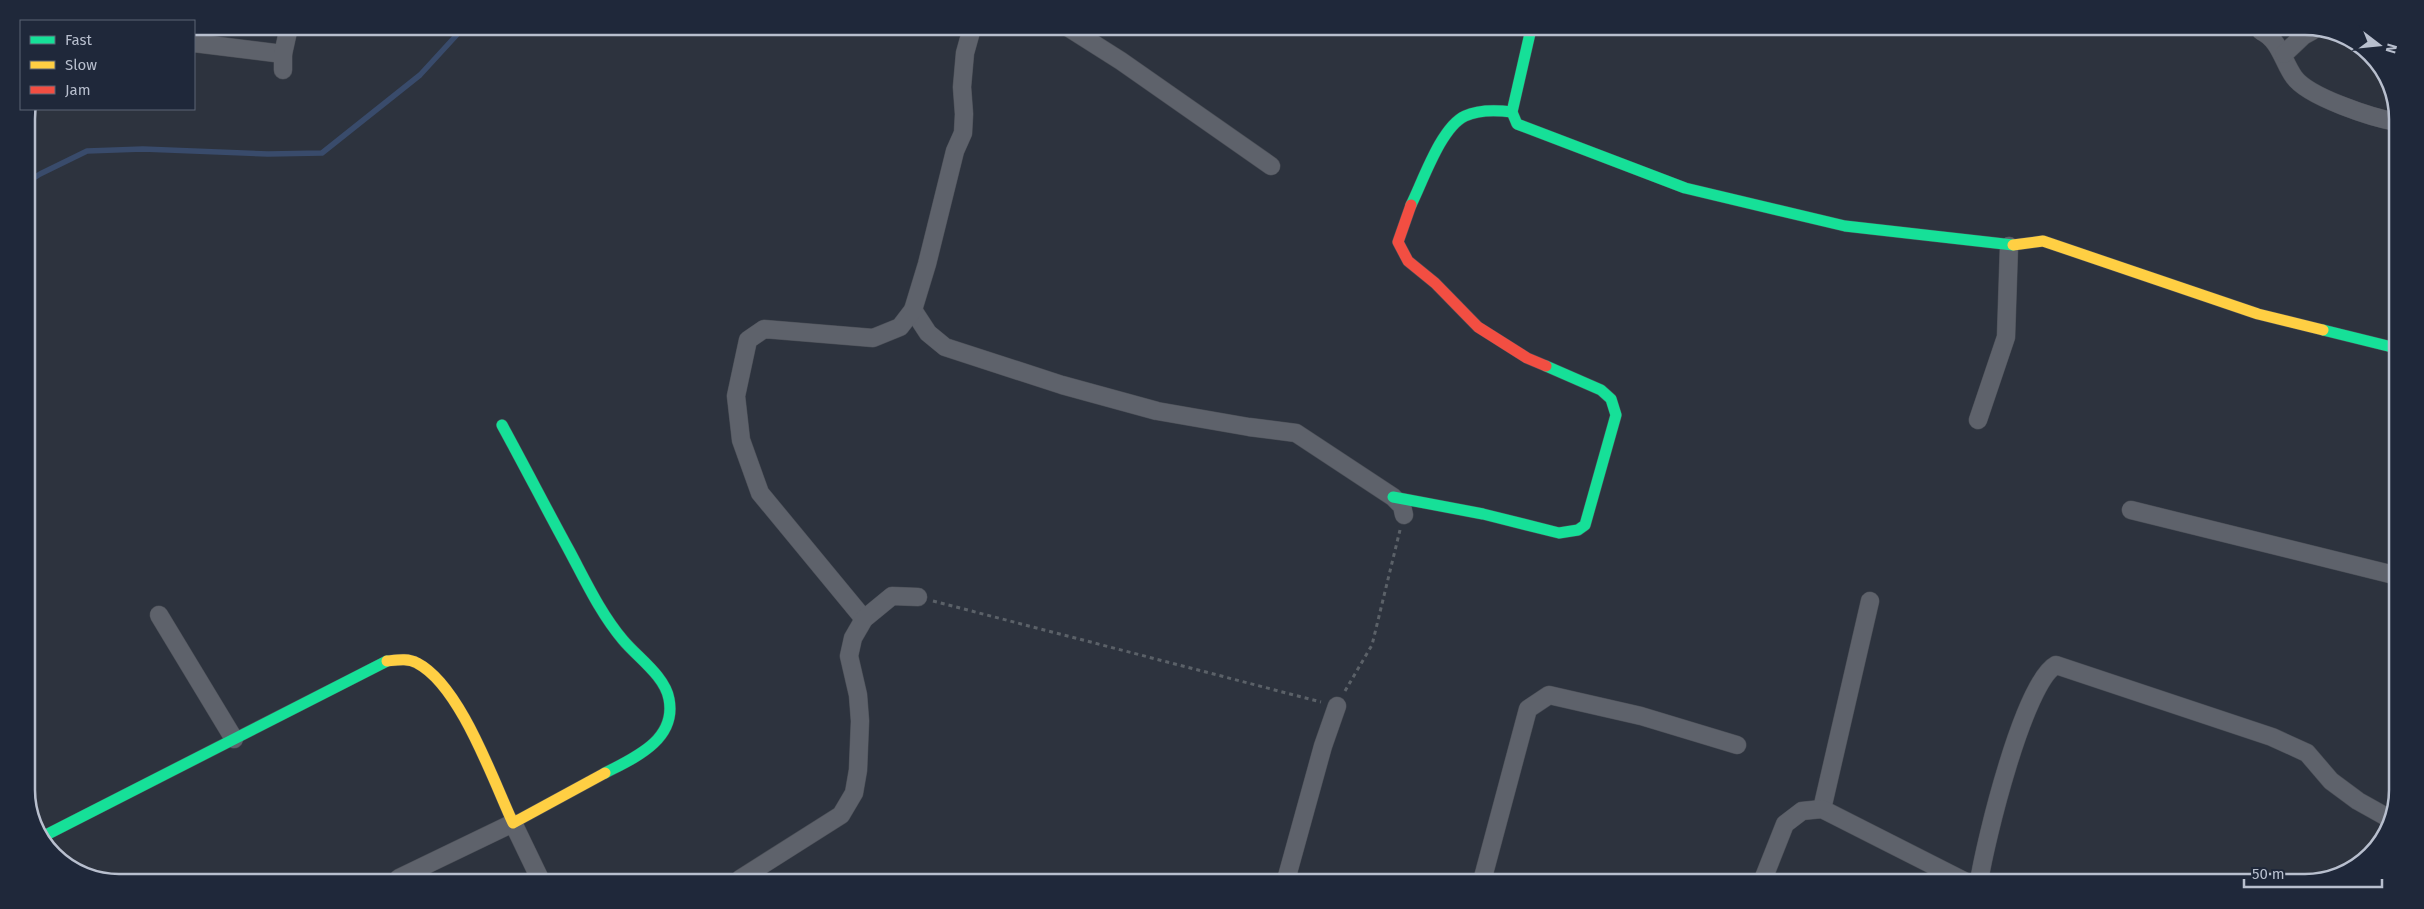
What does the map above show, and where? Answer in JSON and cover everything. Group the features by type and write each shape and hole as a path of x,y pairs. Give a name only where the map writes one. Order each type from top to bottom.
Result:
{"street":[{"path":"195,43 283,62 288,35"},
{"path":"864,619 760,493 741,440 736,396 748,340 764,330 873,338 900,327 913,310 927,264 955,151 963,133 962,87 965,53 970,35"},
{"path":"1080,35 1271,166"},
{"path":"1530,35 1512,112 1517,124 1685,188 1845,226 2009,246 2043,242 2258,314 2389,346"},
{"path":"2268,35 2284,54 2293,76 2305,89 2325,99 2389,119"},
{"path":"2284,54 2305,35"},
{"path":"1393,497 1483,514 1559,534 1578,530 1585,524 1616,415 1611,399 1601,390 1527,358 1478,327 1435,283 1408,261 1398,242 1405,217 1448,130 1466,116 1492,110 1512,112"},
{"path":"1978,420 2006,337 2009,246"},
{"path":"913,310 928,333 945,347 1062,385 1157,411 1248,427 1296,433 1393,497 1402,506 1404,515"},
{"path":"407,874 513,823 644,753 659,739 668,721 668,699 660,680 622,639 599,606 502,425"},
{"path":"2131,510 2389,574"},
{"path":"748,874 841,815 854,793 858,770 860,722 858,695 849,656 853,638 864,619 892,596 918,597"},
{"path":"1822,809 1870,601"},
{"path":"159,616 234,739"},
{"path":"47,834 386,662 403,659 418,663 434,676 452,696 538,874"},
{"path":"1981,874 1995,808 2023,724 2041,679 2056,665 2272,737 2295,747 2307,753 2331,781 2358,801 2385,816"},
{"path":"1484,874 1528,709 1538,700 1549,695 1641,716 1737,744"},
{"path":"1288,874 1323,746 1337,706"},
{"path":"1765,874 1785,824 1802,811 1822,809 1950,874"}],"path":[{"path":"918,597 1337,706 1372,645 1404,515"}],"waterway":[{"path":"35,177 87,151 143,149 268,154 322,153 420,75 457,35"}],"traffic: fast":[{"path":"1530,35 1512,112 1517,124 1685,188 1845,226 2013,245"},
{"path":"1411,205 1441,143 1456,122 1465,116 1477,112 1512,112"},
{"path":"2323,330 2389,346"},
{"path":"1393,497 1483,514 1559,533 1578,530 1585,525 1616,415 1611,399 1601,390 1546,366"},
{"path":"502,425 601,609 623,640 662,682 669,699 670,713 666,726 660,736 640,754 605,773"},
{"path":"47,834 387,661"}],"traffic: slow":[{"path":"2013,245 2043,241 2258,314 2323,330"},
{"path":"387,661 414,661 433,674 447,691 474,735 513,823 605,773"}],"traffic: jam":[{"path":"1411,205 1398,242 1408,261 1435,283 1478,327 1527,358 1546,366"}]}
